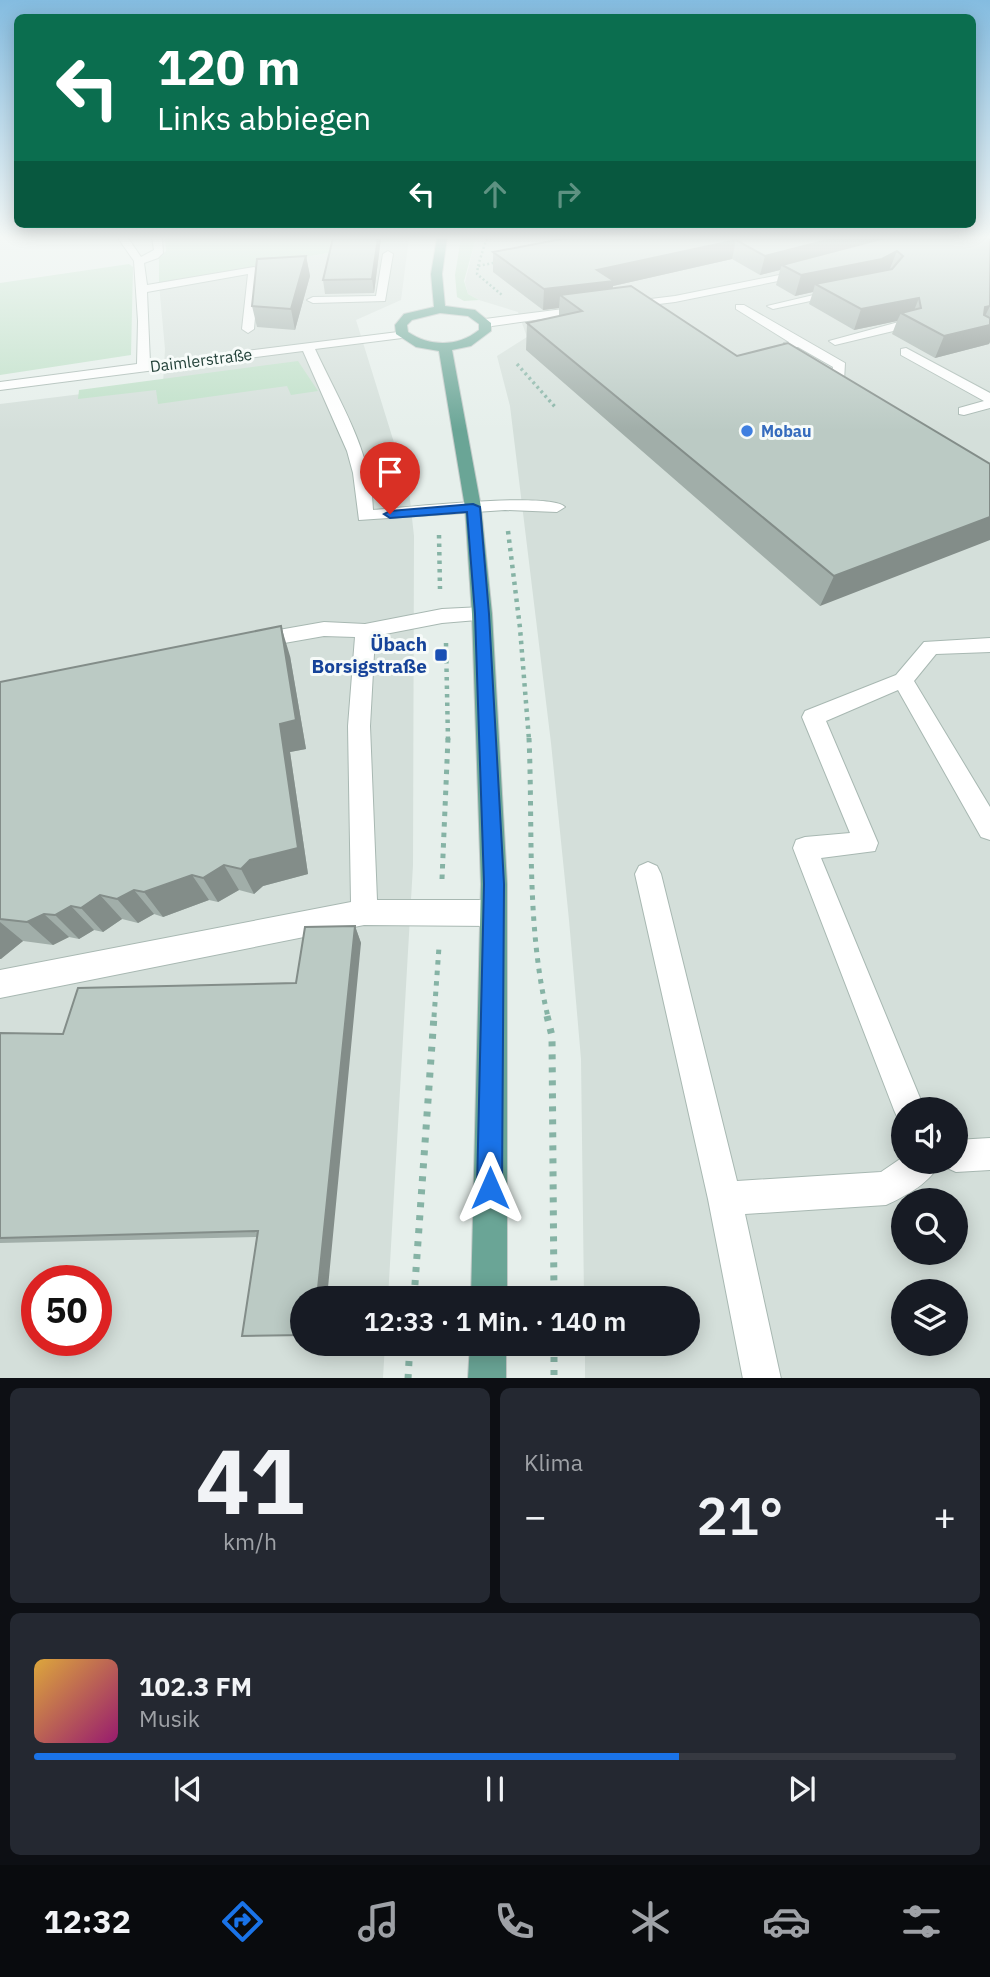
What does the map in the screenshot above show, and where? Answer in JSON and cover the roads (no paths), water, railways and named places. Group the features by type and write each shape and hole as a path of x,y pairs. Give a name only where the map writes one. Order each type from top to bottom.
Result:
{"main road":[{"path":"438,302 440,309"},
{"path":"440,309 471,313 485,323 485,331 480,337 458,345 444,346 418,343 402,334 401,325 408,317 440,309"},
{"path":"444,346 473,507 482,614 494,884 489,1286"},
{"path":"487,1378 488,1356"}],"street":[{"path":"143,302 143,368"},
{"path":"248,329 254,302"},
{"path":"609,307 643,302"},
{"path":"773,306 790,302"},
{"path":"740,307 840,366 836,382 870,403"},
{"path":"485,323 596,309"},
{"path":"835,341 906,324"},
{"name":"Daimlerstraße","path":"0,386 402,334"},
{"path":"776,349 800,343"},
{"path":"307,346 343,419 361,478 366,504 365,516 505,505 557,507"},
{"path":"906,352 990,402"},
{"path":"964,411 990,402"},
{"path":"230,646 324,629 365,631 442,616 482,614"},
{"path":"363,912 359,726 365,631"},
{"path":"905,1097 805,848 866,843 813,717 903,680 931,647 990,645"},
{"path":"903,680 990,829"},
{"path":"648,874 725,1199 762,1378"},
{"path":"0,984 363,912 441,911 492,914"},
{"path":"968,1155 990,1154"},
{"path":"725,1199 886,1188 907,1174"}],"place":[{"name":"Mobau","path":"747,431"},
{"name":"Übach Borsigstraße","path":"441,655"}]}
